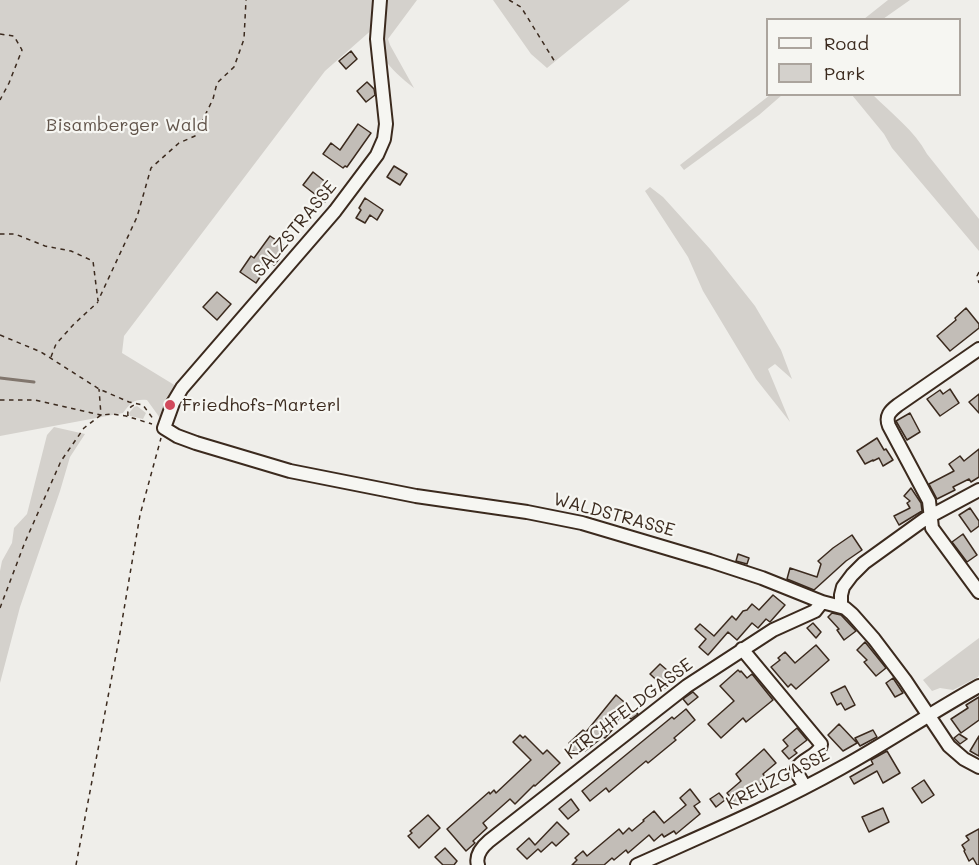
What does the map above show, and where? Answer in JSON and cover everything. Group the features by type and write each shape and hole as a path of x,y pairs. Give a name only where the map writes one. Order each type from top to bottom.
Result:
{"street":[{"name":"SALZSTRASSE","path":"164,428 173,403 182,388 335,211 377,155 384,139 386,124 377,28 380,0"},
{"path":"979,349 898,405 888,416 889,426 929,501 932,528 979,592"},
{"name":"WALDSTRASSE","path":"164,428 196,443 290,471 416,496 527,512 582,523 719,564 822,602 841,606"},
{"path":"979,490 931,515 894,541 859,568 843,587 841,595 841,606 850,611 869,633 953,750 979,767"},
{"name":"KIRCHFELDGASSE","path":"478,865 477,858 480,851 493,837 687,686 777,627 815,611 822,602"},
{"path":"742,649 821,744 818,752 801,762 797,768 797,773 805,787"},
{"name":"KREUZGASSE","path":"638,865 805,787 979,686"}],"path":[{"path":"51,358 56,344 98,301 137,218 151,168 179,143 195,136 213,99 217,83 234,67 244,39 246,0"},
{"path":"509,0 521,7 555,62"},
{"path":"0,34 14,36 22,50 0,100"},
{"path":"0,234 15,234 45,246 71,251 93,261 98,301"},
{"path":"979,272 977,280 979,283"},
{"path":"0,335 41,352 99,389 129,402 143,405 154,421 164,428"},
{"path":"99,389 101,415"},
{"path":"0,400 35,400 101,415 112,414 128,417 164,428"},
{"path":"128,417 130,408 136,403"},
{"path":"0,608 25,542 61,460 84,428 101,415"},
{"path":"76,865 140,515 164,428"}],"green space":[{"name":"Bisamberger Wald","path":"0,0 378,0 375,27 325,71 124,336 122,353 176,386 163,417 160,418 147,400 138,400 130,404 123,413 0,436"},
{"path":"381,0 417,0 388,39 414,88 382,56"},
{"path":"493,0 630,0 547,68 531,54"},
{"path":"888,0 910,0 884,18 865,18"},
{"path":"769,96 781,96 759,115 684,170 680,165"},
{"path":"853,96 874,96 916,137 979,219 979,251 892,148 884,134"},
{"path":"650,187 663,197 710,249 755,306 781,350 792,379 775,364 768,369 790,422 756,379 703,291 688,257 645,191"},
{"path":"137,406 146,413 143,419 130,416 129,413"},
{"path":"54,427 85,434 70,457 20,607 0,683 0,571 2,561 12,543 14,528 27,514 47,435"},
{"path":"979,638 978,677 953,690 940,688 932,691 923,680"}],"building":[{"path":"351,51 357,59 346,69 339,61"},
{"path":"367,82 374,89 375,95 366,102 357,91"},
{"path":"358,124 371,133 347,167 343,168 323,154 331,143 340,150"},
{"path":"394,166 407,174 400,185 387,177"},
{"path":"313,172 328,184 325,188 332,193 325,202 303,185"},
{"path":"365,198 383,210 377,220 370,215 365,223 356,218"},
{"path":"270,236 285,246 277,258 279,259 274,265 270,262 256,283 240,272"},
{"path":"217,292 231,304 217,320 203,307"},
{"path":"966,308 979,324 979,328 950,351 937,336"},
{"path":"950,389 959,403 940,416 927,399 940,390 943,394"},
{"path":"979,394 979,413 969,402"},
{"path":"910,413 920,432 907,440 896,421"},
{"path":"877,438 893,460 883,466 879,458 865,464 857,451"},
{"path":"979,449 979,477 953,487 955,490 937,499 929,484 954,471 949,464 960,456 964,461"},
{"path":"911,488 921,503 922,511 899,525 894,516 910,508 907,503 910,501 904,496"},
{"path":"970,508 979,521 979,526 971,532 959,515"},
{"path":"963,534 977,555 967,562 952,542"},
{"path":"852,535 862,550 814,590 787,579 790,568 817,577 821,564 818,561"},
{"path":"738,554 749,558 747,564 736,561"},
{"path":"773,595 785,605 770,622 766,619 758,628 752,623 737,640 728,632 708,655 699,647 706,639 695,629 700,624 714,636 732,616 736,620 752,604 759,610"},
{"path":"832,613 841,615 856,631 844,640 837,630 839,629 828,617"},
{"path":"813,623 821,632 816,638 807,628"},
{"path":"865,642 886,668 876,676 864,662 867,660 857,650"},
{"path":"816,645 829,660 796,689 791,684 788,687 771,667 780,660 778,658 785,652 795,663"},
{"path":"660,664 675,677 665,688 650,674"},
{"path":"738,670 747,678 752,674 773,700 746,722 743,718 721,738 708,724 734,701 720,686"},
{"path":"893,678 903,693 895,697 886,683"},
{"path":"845,686 855,705 845,710 841,703 837,705 831,693"},
{"path":"693,692 698,697 688,705 683,699"},
{"path":"616,695 638,714 631,719 626,715 624,718 621,716 605,738 603,737 585,751 583,749 577,754 570,750 569,743 583,730 586,732"},
{"path":"979,697 979,720 961,733 951,719 968,708 966,705"},
{"path":"686,709 695,720 674,738 676,740 648,763 646,761 609,792 606,788 590,801 582,791 672,717 674,719"},
{"path":"839,724 857,743 843,751 828,735"},
{"path":"797,728 807,740 794,750 797,753 789,759 782,751 788,746 783,740"},
{"path":"873,730 877,737 860,746 855,738"},
{"path":"959,734 967,739 960,744 954,738"},
{"path":"520,735 523,738 525,736 543,754 547,750 560,763 515,804 510,799 483,823 487,828 466,851 447,829 489,792 490,794 494,790 496,793 531,760 513,742"},
{"path":"979,736 979,756 970,751"},
{"path":"764,749 776,763 763,774 767,779 736,804 727,793 741,781 736,774"},
{"path":"887,751 900,773 883,783 877,771 854,784 850,777 873,764 871,760"},
{"path":"924,780 934,795 922,803 912,788"},
{"path":"690,789 700,802 694,806 700,814 676,834 674,831 664,837 662,834 654,841 649,835 628,853 626,850 604,865 572,865 577,860 575,858 583,851 587,856 619,829 623,834 629,828 632,831 654,811 664,823 686,805 680,798"},
{"path":"719,793 725,800 716,807 710,799"},
{"path":"571,799 579,810 568,819 559,809"},
{"path":"883,808 889,822 869,832 862,817"},
{"path":"428,815 440,828 419,848 408,836 412,833 410,831"},
{"path":"557,822 569,834 556,846 552,842 541,852 538,849 527,859 517,849 529,838 535,845"},
{"path":"979,829 979,865 977,865 973,858 969,861 962,845 969,840 966,836"},
{"path":"445,848 457,861 454,865 443,865 435,857"}],"waterway":[{"path":"0,378 34,382"}],"place":[{"name":"Friedhofs-Marterl","path":"170,405"}]}
